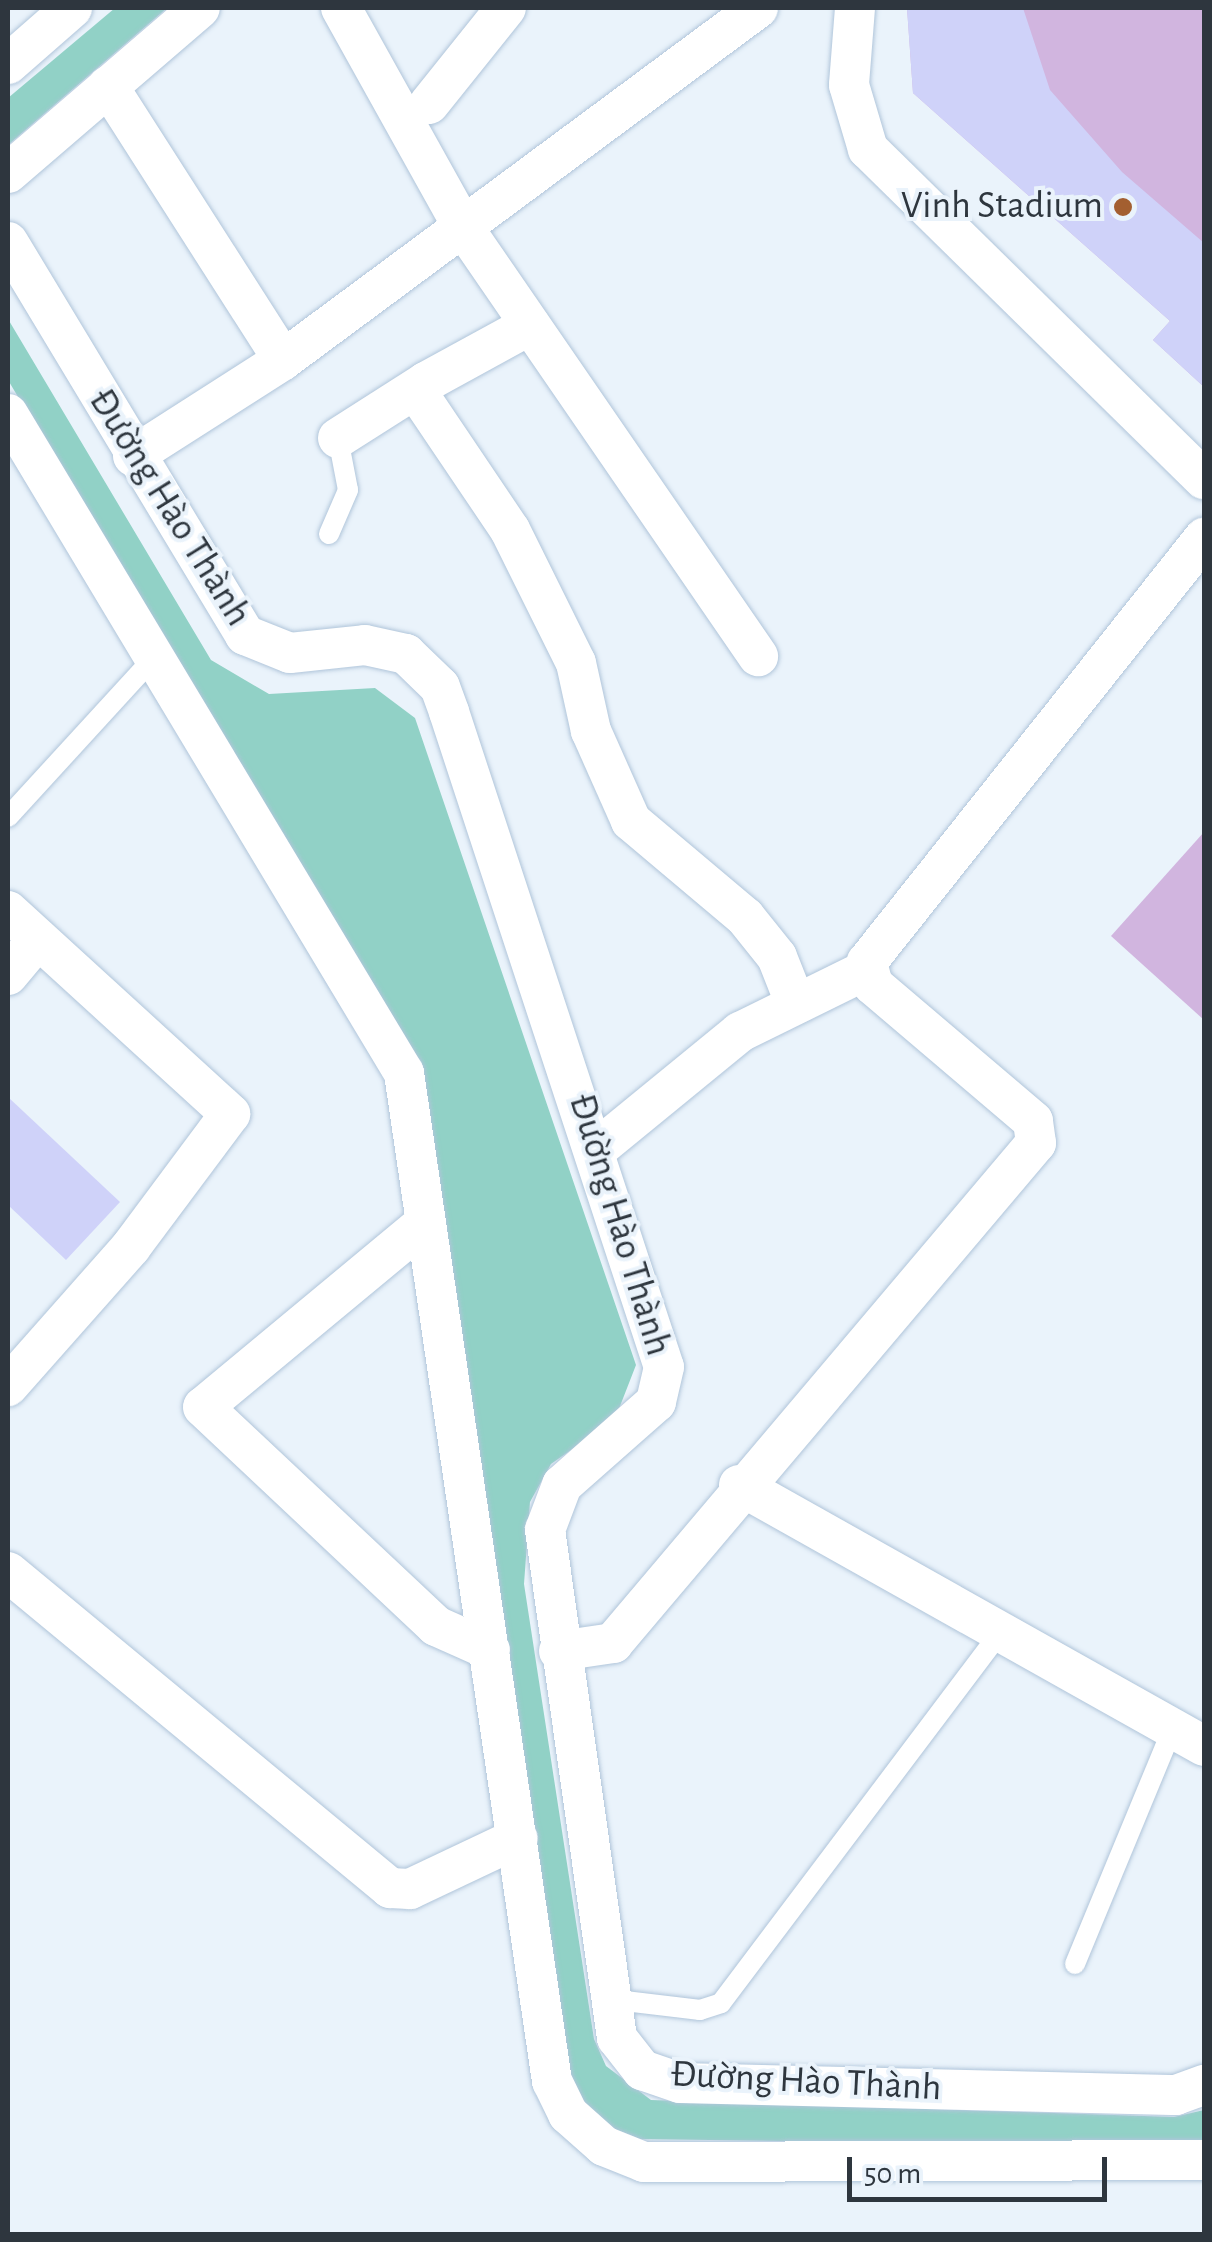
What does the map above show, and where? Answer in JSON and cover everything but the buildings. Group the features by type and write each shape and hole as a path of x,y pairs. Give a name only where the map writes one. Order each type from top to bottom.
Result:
{"street":[{"path":"8,64 72,8"},
{"path":"8,173 200,8"},
{"path":"342,8 463,227 758,656"},
{"path":"430,104 506,8"},
{"path":"133,456 283,360 758,8"},
{"path":"855,8 849,86 868,149 1204,480"},
{"path":"108,86 283,360"},
{"name":"Đường Hào Thành","path":"8,242 133,456 245,635 290,652 388,648 440,687 597,1149 664,1379 647,1412 550,1504 559,1651 606,1998 617,2038 642,2070 680,2083 1176,2095 1204,2085"},
{"path":"338,438 426,382 530,324"},
{"path":"426,382 420,398 432,423 510,530 576,663 591,730 631,821 745,917 777,957 794,1000"},
{"path":"8,414 395,1054 413,1108 425,1224 558,2098 584,2131 623,2156 1204,2160"},
{"path":"597,1149 794,1000 866,970 1204,538"},
{"path":"8,912 230,1114 131,1246 8,1386"},
{"path":"8,974 38,939"},
{"path":"559,1651 613,1642 739,1484 1039,1137 1034,1121 866,970"},
{"path":"425,1224 203,1407 436,1626 490,1650"},
{"path":"739,1484 1190,1735"},
{"path":"8,1572 390,1888 410,1889 518,1838"}],"lane":[{"path":"329,534 348,490 338,438"},
{"path":"8,816 153,659"},
{"path":"606,1998 700,2010 722,2003 1002,1629"},
{"path":"1075,1964 1190,1735"}],"shaded area":[{"path":"115,8 167,8 8,145 8,98"},
{"name":"Vinh Stadium","path":"907,8 1204,8 1204,387 1153,340 1170,321 913,93"},
{"path":"8,319 211,660 269,694 375,688 415,718 636,1365 615,1419 551,1464 530,1502 524,1584 594,2039 606,2066 651,2100 1174,2117 1204,2110 1204,2147 636,2139 606,2129 561,2076 420,1072 8,380"},
{"path":"1204,832 1204,1020 1111,936"}],"place":[{"name":"Vinh Stadium","path":"1123,207"}]}
